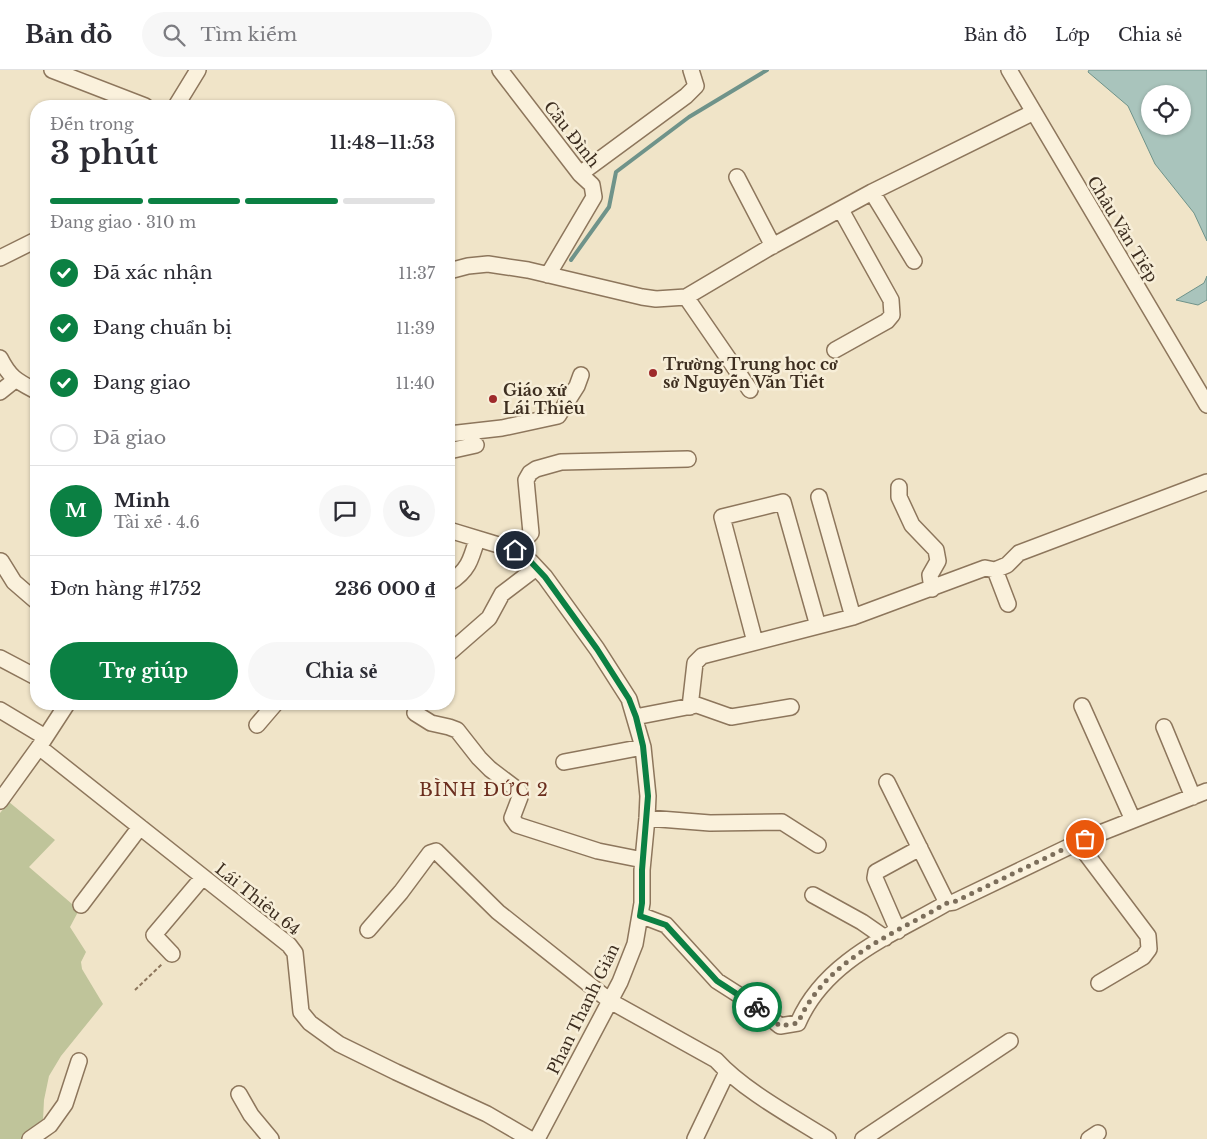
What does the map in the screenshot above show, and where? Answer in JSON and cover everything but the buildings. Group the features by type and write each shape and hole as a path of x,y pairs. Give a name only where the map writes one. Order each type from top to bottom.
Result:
{"street":[{"path":"52,70 130,100"},
{"path":"180,100 198,70"},
{"name":"Cầu Đình","path":"500,70 580,174 592,185 594,197 548,275"},
{"path":"580,174 686,96 696,86 691,70"},
{"name":"Châu Văn Tiếp","path":"1009,70 1207,405"},
{"path":"455,269 488,264 528,270 642,297 656,299 686,297 872,192 1034,112"},
{"path":"737,177 774,246"},
{"path":"872,192 914,261"},
{"path":"835,350 887,321 892,315 891,300 841,210"},
{"path":"0,258 30,243"},
{"path":"686,297 750,390"},
{"path":"0,358 5,369 14,380 30,389"},
{"path":"455,433 502,428 558,416 582,375"},
{"path":"0,392 14,380"},
{"path":"455,449 476,445"},
{"path":"515,550 531,532 526,480 530,473 536,469 561,462 688,459"},
{"path":"690,707 695,664 702,656 853,617 985,568 995,570 1007,565 1019,553 1207,482"},
{"path":"899,487 899,497 912,525 936,550 938,560 930,575 932,589"},
{"path":"819,497 853,617"},
{"path":"755,642 722,517 783,502 818,626"},
{"name":"Phan Thanh Giản","path":"455,532 515,550 530,561 597,649 629,699 636,717 643,746 648,796 642,903 635,944 620,982 537,1139"},
{"path":"455,579 463,573 468,566 478,539"},
{"path":"2,561 14,582 30,597"},
{"path":"455,648 489,618 502,594 536,568"},
{"path":"995,570 1008,604"},
{"path":"0,658 30,674"},
{"path":"636,717 697,705 731,717 791,707"},
{"path":"1082,706 1133,820"},
{"name":"Lái Thiêu 64","path":"0,710 42,742 140,827 289,945 295,953 301,1012 310,1023 339,1044 487,1114 530,1139"},
{"path":"0,801 63,710"},
{"path":"257,725 270,710"},
{"path":"415,713 431,723 457,730 479,758 500,778 519,791 520,797 512,813 512,818 517,825 598,851 643,860"},
{"path":"1164,727 1193,797"},
{"path":"564,762 643,746"},
{"path":"887,782 947,903"},
{"path":"640,916 666,925 717,981 753,1004 780,1026 798,1023 814,994 840,968 862,950 947,903 954,902 1078,843 1207,791"},
{"path":"647,818 710,823 782,822 818,845"},
{"path":"81,905 140,827"},
{"path":"1078,843 1148,936 1149,949 1143,957 1099,983"},
{"path":"891,934 875,878 876,872 920,848"},
{"path":"368,930 430,853 436,851 498,912 610,1001 716,1060 727,1072 780,1109 828,1139"},
{"path":"172,954 154,935 203,877"},
{"path":"813,895 862,922 891,934"},
{"path":"863,1139 1010,1041"},
{"path":"30,1139 50,1125 66,1104 79,1061"},
{"path":"695,1139 727,1072"},
{"path":"239,1094 264,1137"}],"path":[{"path":"135,990 172,954"}],"green space":[{"path":"9,802 55,840 29,867 79,910 70,927 86,952 81,962 82,969 103,1004 61,1056 49,1076 44,1100 43,1120 26,1139 0,1139 0,813"}],"water":[{"path":"1089,70 1207,70 1207,241 1194,213 1155,164 1142,135 1191,135 1191,85 1141,85 1141,134 1128,106 1088,72"},
{"path":"1207,276 1207,300 1198,305 1176,300 1204,283"}],"waterway":[{"path":"571,260 609,207 616,172 689,117 767,70"}],"way so far":[{"path":"757,1007 780,1026 798,1023 814,994 840,968 862,950 947,903 954,902 1085,839"}],"place":[{"name":"Trường Trung học cơ sở Nguyễn Văn Tiết","path":"653,373"},
{"name":"Giáo xứ Lái Thiêu","path":"493,399"}],"district":[{"name":"BÌNH ĐỨC 2","path":"484,790"}],"route":[{"path":"515,550 530,561 545,577 597,649 629,699 636,717 643,746 648,796 640,916 666,925 717,981 757,1007"}]}
